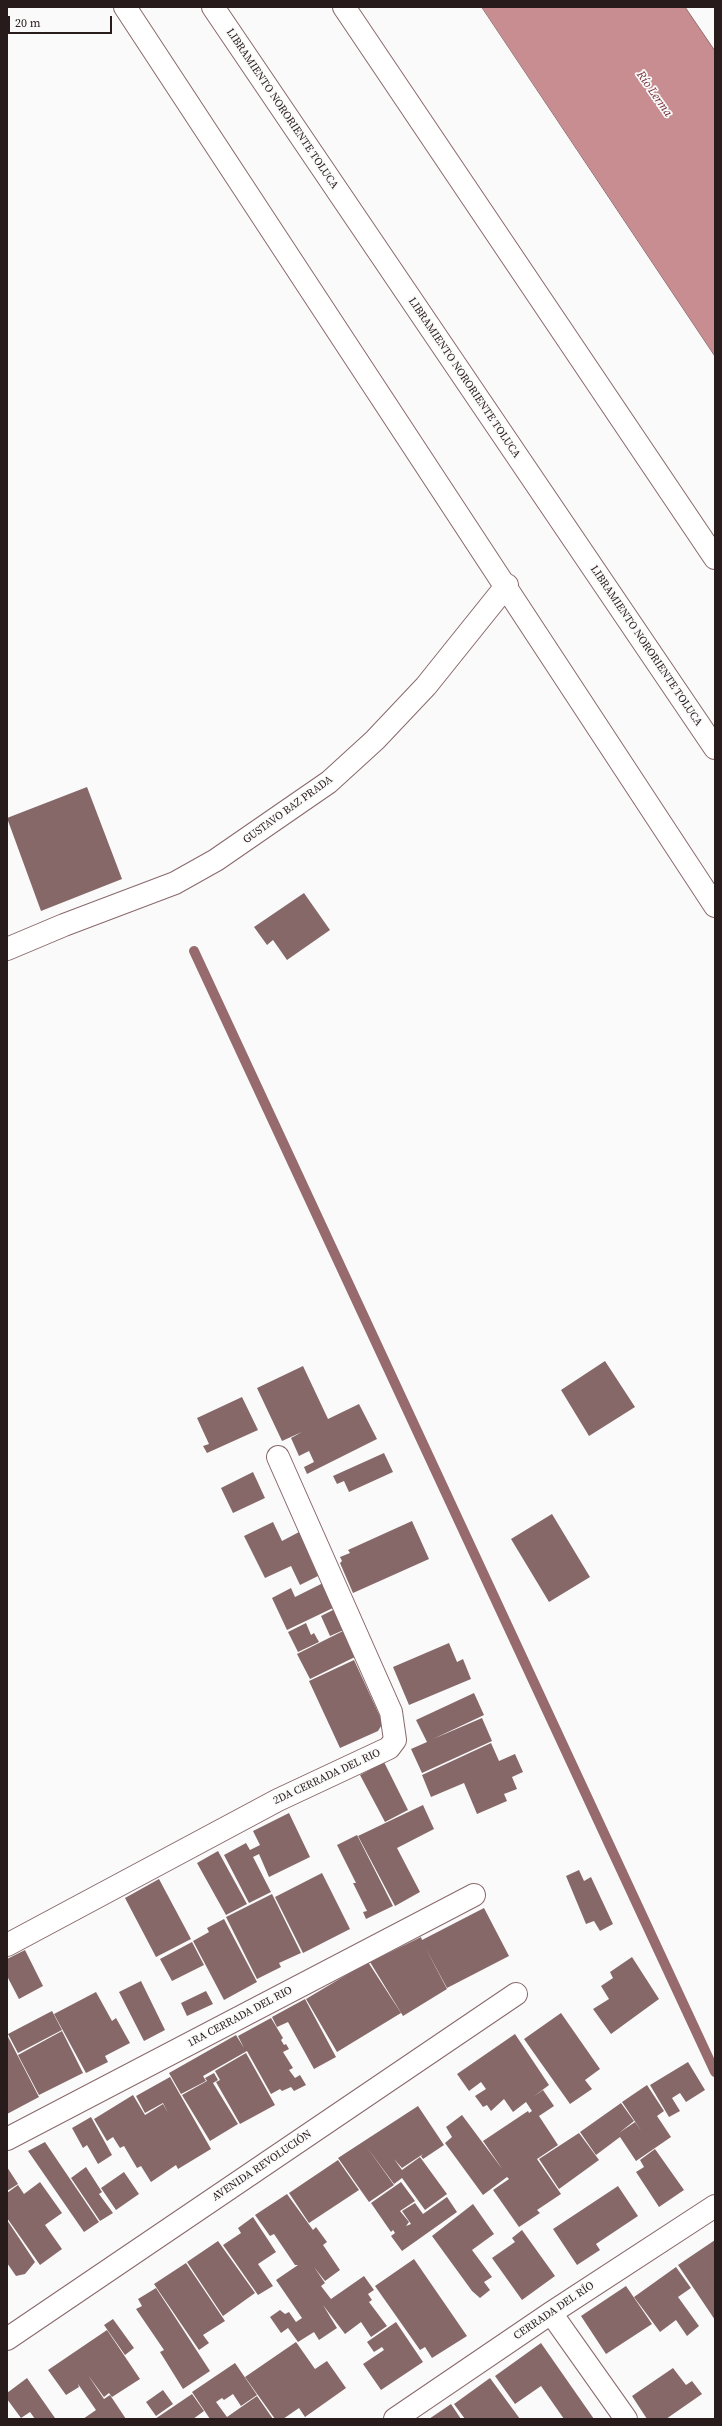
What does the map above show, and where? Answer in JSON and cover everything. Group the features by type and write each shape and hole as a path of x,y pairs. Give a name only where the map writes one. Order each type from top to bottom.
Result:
{"main road":[{"path":"125,7 506,585 715,906"},
{"name":"LIBRAMIENTO NORORIENTE TOLUCA","path":"213,7 715,748"},
{"path":"344,7 715,558"},
{"name":"GUSTAVO BAZ PRADA","path":"7,949 64,925 175,883 216,860 329,782 375,740 426,686 506,585"},
{"name":"2DA CERRADA DEL RIO","path":"7,1945 278,1800 389,1748 394,1740 391,1712 278,1457"},
{"name":"1RA CERRADA DEL RIO","path":"7,2139 474,1895"},
{"name":"AVENIDA REVOLUCIÓN","path":"7,2339 516,1994"},
{"name":"CERRADA DEL RÍO","path":"395,2419 551,2312 715,2206"},
{"path":"551,2312 626,2419"}],"water":[{"name":"Río Lerma","path":"482,7 685,7 715,51 715,356"}],"building":[{"path":"87,787 122,879 41,911 7,818"},
{"path":"304,893 330,930 287,960 273,940 267,945 254,927"},
{"path":"605,1361 635,1407 589,1436 561,1390"},
{"path":"303,1366 328,1419 359,1404 377,1439 307,1474 304,1467 314,1462 309,1451 299,1456 291,1438 302,1432 282,1441 257,1388"},
{"path":"242,1397 258,1430 207,1453 203,1446 209,1444 197,1418"},
{"path":"384,1453 393,1472 349,1492 344,1481 337,1484 333,1476"},
{"path":"253,1472 265,1498 233,1513 221,1488"},
{"path":"552,1514 590,1577 549,1602 511,1539"},
{"path":"412,1521 429,1559 353,1593 340,1563 342,1561 340,1557 350,1553 348,1550"},
{"path":"273,1522 282,1541 301,1531 322,1574 300,1585 291,1566 265,1578 244,1536"},
{"path":"323,1583 335,1607 287,1630 272,1598 291,1588 295,1597"},
{"path":"337,1608 346,1629 330,1636 321,1616"},
{"path":"306,1623 311,1635 314,1633 319,1642 298,1652 288,1632"},
{"path":"345,1630 357,1656 310,1679 297,1654"},
{"path":"449,1643 457,1662 463,1659 471,1679 409,1705 393,1667"},
{"path":"354,1660 383,1723 378,1731 340,1748 309,1681"},
{"path":"474,1693 484,1715 433,1739 482,1718 492,1741 422,1773 411,1749 427,1742 416,1720"},
{"path":"491,1743 499,1761 515,1754 523,1772 512,1777 517,1789 504,1794 507,1801 477,1814 464,1783 431,1797 422,1775"},
{"path":"384,1762 408,1810 385,1822 360,1775"},
{"path":"423,1805 434,1829 397,1848 420,1892 395,1906 358,1836"},
{"path":"289,1813 310,1857 269,1877 259,1854 253,1857 271,1892 249,1903 224,1855 246,1843 250,1850 260,1845 253,1831"},
{"path":"357,1835 393,1906 366,1919 363,1912 367,1911 353,1883 356,1883 337,1845"},
{"path":"218,1851 247,1904 226,1915 197,1863"},
{"path":"579,1870 584,1881 591,1877 613,1924 600,1931 594,1921 586,1924 566,1876"},
{"path":"322,1873 350,1929 303,1953 275,1897"},
{"path":"159,1879 191,1939 156,1957 125,1898"},
{"path":"272,1894 301,1953 279,1963 281,1967 257,1979 226,1917"},
{"path":"484,1908 509,1956 447,1988 425,1947 447,1989 403,2016 370,1962 421,1937 422,1940"},
{"path":"224,1919 257,1982 224,2000 193,1941 209,1932 207,1928"},
{"path":"192,1942 204,1965 172,1981 160,1959"},
{"path":"25,1950 43,1986 19,1999 7,1976 7,1959"},
{"path":"632,1957 659,1999 611,2034 593,2009 609,1999 601,1986 613,1978 610,1972"},
{"path":"368,1962 401,2013 337,2052 306,1999"},
{"path":"141,1981 165,2030 144,2041 119,1992"},
{"path":"206,1991 213,2004 187,2016 181,2003"},
{"path":"96,1992 112,2021 116,2018 130,2043 105,2056 108,2062 86,2073 54,2014"},
{"path":"305,1999 336,2057 314,2069 288,2022 277,2027 272,2017"},
{"path":"52,2011 62,2030 18,2053 8,2034"},
{"path":"561,2013 600,2069 585,2080 592,2089 570,2104 524,2039"},
{"path":"271,2018 283,2038 281,2040 289,2049 283,2052 293,2068 289,2070 295,2078 300,2075 306,2085 294,2091 291,2087 282,2091 280,2089 271,2094 247,2051 203,2076 206,2081 181,2094 169,2073 236,2035 244,2048 238,2036"},
{"path":"62,2031 83,2073 39,2095 18,2055"},
{"path":"515,2034 549,2085 533,2097 543,2090 554,2106 539,2116 558,2145 537,2159 561,2194 537,2210 540,2213 519,2227 493,2190 509,2179 507,2177 483,2195 445,2143 452,2137 446,2127 462,2115 503,2170 483,2141 528,2111 529,2113 532,2111 526,2102 513,2112 504,2099 491,2111 487,2105 483,2107 475,2096 486,2089 481,2082 469,2091 457,2074"},
{"path":"7,2035 39,2097 7,2114"},
{"path":"246,2053 275,2105 240,2124 216,2082 220,2080 215,2071"},
{"path":"688,2062 705,2090 686,2102 680,2093 672,2098 680,2111 669,2117 650,2085"},
{"path":"214,2073 218,2080 213,2083 238,2124 210,2141 182,2095 207,2081 205,2078"},
{"path":"170,2077 211,2149 178,2169 176,2165 151,2182 141,2166 137,2168 124,2146 120,2148 113,2137 107,2141 94,2119 133,2095 145,2115 163,2104 168,2113 163,2103 145,2113 136,2096"},
{"path":"647,2085 664,2111 657,2116 671,2137 636,2161 620,2137 596,2155 580,2132 621,2103 634,2121 619,2133 635,2122 642,2132 622,2102"},
{"path":"418,2106 444,2145 423,2159 421,2156 423,2154 402,2168 394,2159 402,2170 420,2157 447,2194 425,2210 402,2178 394,2184 366,2146 394,2185 369,2202 338,2158"},
{"path":"91,2117 112,2155 98,2164 87,2145 83,2148 72,2128"},
{"path":"579,2133 599,2160 559,2189 539,2159"},
{"path":"45,2142 99,2222 84,2232 28,2151"},
{"path":"655,2149 684,2190 659,2207 636,2172 644,2167 640,2160"},
{"path":"338,2160 359,2190 309,2223 289,2193"},
{"path":"7,2167 18,2184 7,2191"},
{"path":"86,2167 102,2192 99,2194 113,2213 100,2221 71,2178"},
{"path":"124,2172 139,2194 116,2210 101,2188"},
{"path":"40,2182 62,2213 45,2225 62,2249 40,2265 7,2218 7,2193 18,2185 24,2194"},
{"path":"401,2182 415,2201 400,2211 409,2222 406,2226 411,2224 402,2211 415,2203 423,2214 447,2197 457,2212 402,2251 391,2236 395,2233 393,2230 391,2232 371,2203"},
{"path":"618,2186 638,2216 596,2244 600,2250 577,2265 553,2229"},
{"path":"287,2194 313,2230 316,2227 327,2242 323,2245 340,2270 325,2281 314,2267 325,2283 321,2286 331,2299 364,2276 374,2290 368,2294 372,2300 369,2302 387,2326 371,2337 361,2322 345,2334 323,2305 337,2328 319,2340 314,2332 298,2342 288,2328 281,2333 270,2317 280,2310 285,2314 289,2312 296,2322 302,2318 276,2280 298,2265 295,2265 274,2234 270,2236 255,2215"},
{"path":"473,2204 494,2234 472,2250 492,2277 484,2282 490,2290 480,2298 472,2291 432,2236"},
{"path":"253,2217 276,2252 258,2264 273,2286 258,2295 223,2245 241,2233 238,2228"},
{"path":"7,2220 35,2262 25,2274 16,2276 7,2263"},
{"path":"522,2230 555,2276 522,2300 492,2258 515,2242 512,2238"},
{"path":"715,2240 715,2320 678,2265"},
{"path":"218,2241 255,2293 223,2316 187,2262"},
{"path":"414,2259 467,2336 432,2358 425,2347 420,2350 375,2286"},
{"path":"186,2263 225,2321 203,2335 209,2343 199,2350 154,2284"},
{"path":"676,2267 691,2288 678,2297 699,2326 687,2336 676,2320 660,2332 634,2297"},
{"path":"626,2286 652,2324 606,2354 581,2316"},
{"path":"156,2288 210,2371 183,2389 160,2352 164,2350 136,2309 142,2306 138,2299"},
{"path":"113,2319 134,2348 125,2355 104,2325"},
{"path":"396,2322 423,2362 381,2390 363,2364 384,2350 382,2347 374,2352 367,2342"},
{"path":"107,2330 140,2379 112,2397 109,2393 104,2397 88,2375 104,2399 110,2395 126,2419 83,2419 96,2410 78,2384 79,2387 66,2395 48,2370"},
{"path":"296,2342 315,2369 327,2361 346,2388 305,2417 299,2408 283,2419 275,2419 245,2377"},
{"path":"541,2343 594,2419 564,2419 541,2386 515,2404 495,2376"},
{"path":"235,2363 257,2395 241,2406 233,2394 224,2400 222,2398 216,2402 227,2417 257,2396 273,2419 210,2419 192,2392"},
{"path":"673,2368 686,2385 692,2381 702,2394 666,2419 647,2419 632,2396"},
{"path":"27,2378 55,2419 35,2419 30,2412 21,2418 7,2399 7,2393"},
{"path":"490,2378 520,2419 465,2419 454,2404"},
{"path":"163,2390 173,2404 156,2416 146,2402"},
{"path":"192,2394 204,2411 193,2419 155,2419"},
{"path":"451,2404 461,2419 429,2419"}],"waterway":[{"path":"194,951 715,2072"}]}
